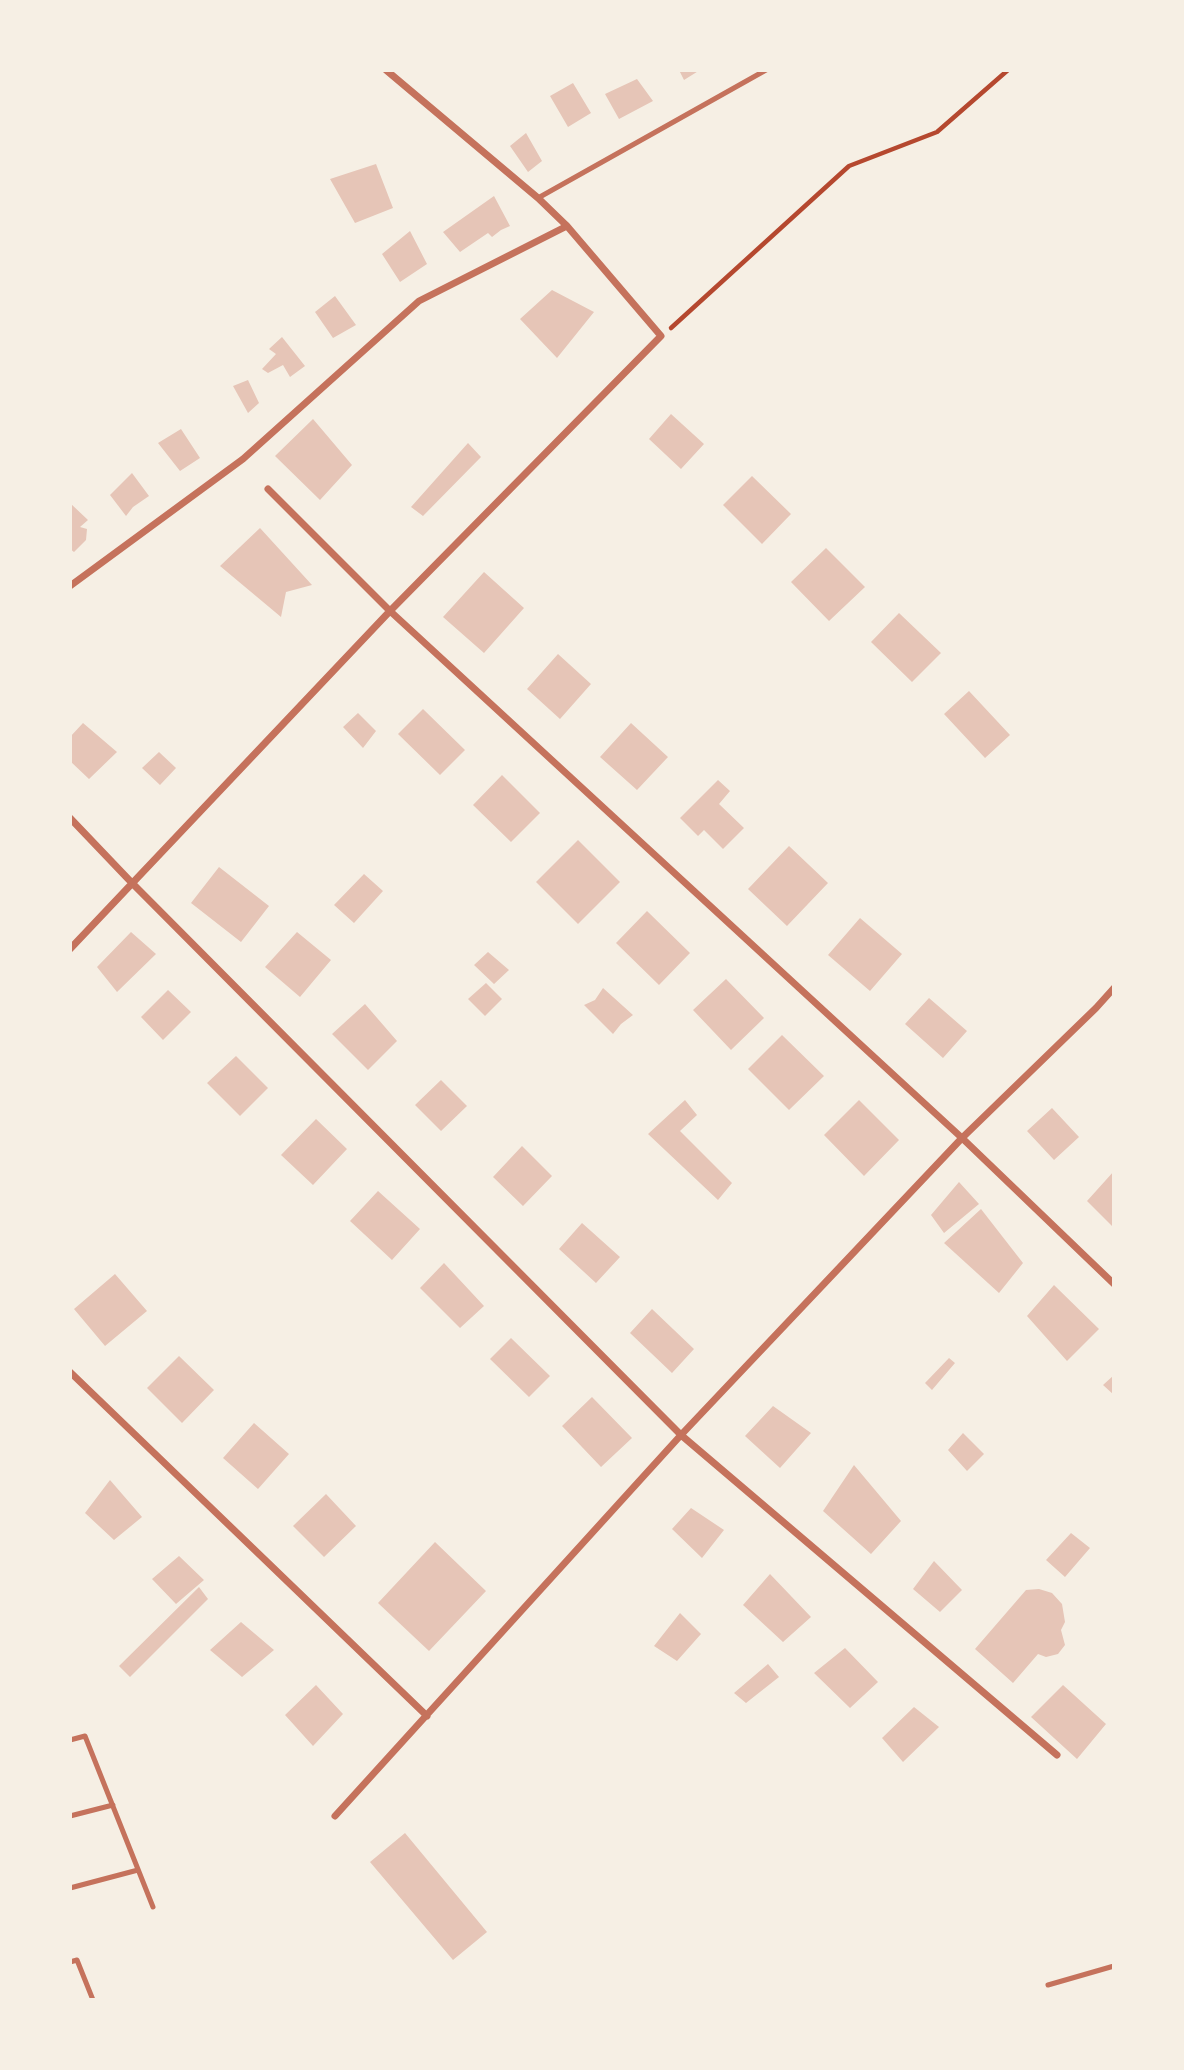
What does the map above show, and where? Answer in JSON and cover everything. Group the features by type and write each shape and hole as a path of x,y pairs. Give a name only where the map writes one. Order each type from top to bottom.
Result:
{"street":[{"path":"70,949 390,611 661,336 567,226 538,198 386,70"},
{"path":"70,586 243,459 419,302 567,226"},
{"path":"268,489 390,611 962,1138 1114,1284"},
{"path":"70,818 681,1435 1057,1755"},
{"path":"335,1816 681,1435 962,1138 1114,988"},
{"path":"70,1372 427,1716"}],"lane":[{"path":"538,198 766,70"},
{"path":"70,1740 85,1736 153,1907"},
{"path":"70,1816 113,1805"},
{"path":"70,1888 138,1870"},
{"path":"70,1962 77,1960 93,2000"},
{"path":"1048,1984 1114,1966"}],"path":[{"path":"661,336 849,166 937,132 1008,70"}],"building":[{"path":"679,70 700,70 684,80"},
{"path":"637,79 653,101 619,119 605,94"},
{"path":"573,83 591,113 568,127 550,96"},
{"path":"526,133 542,161 528,172 510,146"},
{"path":"376,164 393,208 355,223 330,179"},
{"path":"494,196 510,226 492,237 488,233 460,252 443,232"},
{"path":"410,231 427,264 400,282 382,254"},
{"path":"552,290 594,312 557,358 520,319"},
{"path":"335,296 356,325 333,338 315,312"},
{"path":"282,337 305,366 290,377 283,365 268,373 262,369 276,354 269,349"},
{"path":"248,380 259,403 248,413 233,386"},
{"path":"671,414 704,444 681,469 649,439"},
{"path":"313,419 352,465 320,500 275,456"},
{"path":"181,429 200,458 180,471 158,443"},
{"path":"468,443 481,457 423,516 411,507"},
{"path":"132,473 149,496 133,507 126,516 110,495"},
{"path":"752,476 791,514 762,544 723,505"},
{"path":"70,503 88,520 80,527 87,529 86,540 74,552 70,549"},
{"path":"260,528 312,585 286,592 281,617 220,566"},
{"path":"826,548 865,587 829,621 791,582"},
{"path":"484,572 524,608 484,653 443,617"},
{"path":"899,613 941,653 912,682 871,642"},
{"path":"558,654 591,684 560,719 527,689"},
{"path":"969,691 1010,735 985,758 944,714"},
{"path":"423,709 465,750 440,775 398,734"},
{"path":"358,713 376,731 363,748 343,727"},
{"path":"83,723 117,752 89,779 70,761 70,737"},
{"path":"631,723 668,757 637,790 600,757"},
{"path":"159,752 176,768 160,785 142,768"},
{"path":"502,775 540,813 511,842 473,805"},
{"path":"718,780 730,791 719,804 744,828 723,849 704,830 698,836 680,818"},
{"path":"578,840 620,882 578,924 536,882"},
{"path":"789,846 828,883 787,926 748,889"},
{"path":"219,867 269,906 241,942 191,903"},
{"path":"364,874 383,891 354,923 334,905"},
{"path":"647,911 690,953 659,985 616,943"},
{"path":"860,918 902,954 870,991 828,955"},
{"path":"131,932 156,954 117,992 97,967"},
{"path":"297,932 331,960 300,997 265,967"},
{"path":"488,952 509,970 494,984 474,965"},
{"path":"726,979 764,1018 731,1050 693,1010"},
{"path":"486,983 502,999 485,1016 468,999"},
{"path":"603,988 633,1015 613,1034 584,1005 595,1000"},
{"path":"168,990 191,1012 163,1040 141,1017"},
{"path":"929,998 967,1031 943,1058 905,1024"},
{"path":"365,1004 397,1041 368,1070 332,1034"},
{"path":"782,1035 824,1076 789,1110 748,1069"},
{"path":"236,1056 268,1088 240,1116 207,1083"},
{"path":"441,1080 467,1106 441,1131 415,1105"},
{"path":"685,1100 697,1115 680,1131 732,1183 718,1200 648,1134"},
{"path":"859,1100 899,1140 864,1176 824,1135"},
{"path":"1052,1108 1079,1137 1054,1160 1027,1131"},
{"path":"316,1119 347,1149 313,1185 281,1155"},
{"path":"522,1146 552,1176 523,1206 493,1177"},
{"path":"1114,1171 1114,1228 1087,1201"},
{"path":"959,1182 979,1204 944,1233 931,1215"},
{"path":"378,1191 420,1229 392,1260 350,1221"},
{"path":"981,1209 1023,1263 999,1293 944,1243"},
{"path":"582,1223 620,1257 596,1283 559,1249"},
{"path":"444,1263 484,1306 460,1328 420,1288"},
{"path":"115,1274 147,1311 105,1346 74,1309"},
{"path":"1054,1285 1099,1329 1067,1361 1027,1316"},
{"path":"652,1309 694,1349 672,1373 630,1333"},
{"path":"511,1338 550,1376 529,1397 490,1359"},
{"path":"179,1356 214,1390 182,1423 147,1388"},
{"path":"949,1358 955,1363 932,1390 925,1383"},
{"path":"1114,1375 1114,1395 1103,1385"},
{"path":"592,1397 632,1438 601,1467 562,1426"},
{"path":"773,1406 811,1433 780,1468 745,1436"},
{"path":"254,1423 289,1454 258,1489 223,1458"},
{"path":"963,1433 984,1454 967,1471 948,1450"},
{"path":"854,1465 901,1521 871,1554 823,1511"},
{"path":"110,1480 142,1517 114,1540 85,1513"},
{"path":"326,1494 356,1526 324,1557 293,1526"},
{"path":"691,1508 724,1530 702,1558 672,1529"},
{"path":"1071,1533 1090,1548 1065,1577 1046,1560"},
{"path":"435,1542 486,1591 429,1651 378,1603"},
{"path":"179,1556 204,1580 176,1604 152,1579"},
{"path":"934,1561 962,1590 940,1612 913,1589"},
{"path":"770,1574 811,1617 783,1642 743,1605"},
{"path":"199,1587 208,1599 130,1677 119,1666"},
{"path":"1039,1589 1052,1593 1062,1604 1065,1622 1061,1630 1065,1645 1058,1654 1046,1657 1038,1654 1013,1683 975,1649 1026,1590"},
{"path":"680,1613 701,1634 677,1661 654,1646"},
{"path":"241,1622 274,1650 242,1677 210,1650"},
{"path":"845,1648 878,1682 850,1708 814,1673"},
{"path":"768,1664 779,1677 746,1703 734,1693"},
{"path":"316,1685 343,1714 313,1746 285,1715"},
{"path":"1063,1685 1106,1724 1077,1759 1031,1717"},
{"path":"914,1707 939,1727 903,1762 882,1738"},
{"path":"405,1833 487,1932 453,1960 370,1862"}]}
